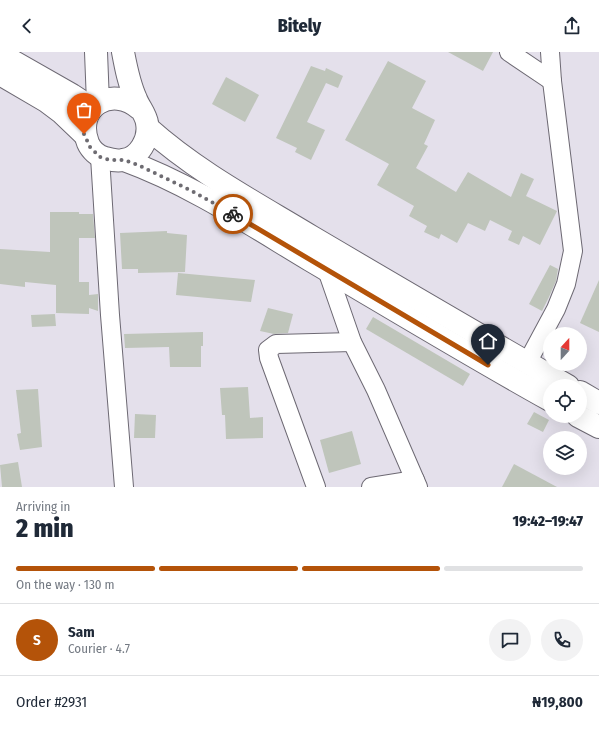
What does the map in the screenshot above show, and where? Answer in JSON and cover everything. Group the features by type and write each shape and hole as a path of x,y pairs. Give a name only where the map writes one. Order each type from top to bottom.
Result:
{"main road":[{"path":"95,106 96,52"},
{"path":"123,52 130,84 144,119 147,136 136,154 124,160"},
{"path":"0,54 72,95 95,106"},
{"path":"0,74 46,101 62,113 84,134 90,147 100,157 110,160 124,160 206,198 435,335 543,396"},
{"path":"84,134 84,124 87,116 95,106 106,99 124,99 133,103 144,119 185,158 225,185 441,314 556,379"},
{"path":"587,396 599,403"},
{"path":"587,421 599,427"}],"street":[{"path":"509,52 552,81"},
{"path":"527,363 556,309 566,284 573,251 552,81 550,52"},
{"path":"100,157 110,315 124,487"},
{"path":"327,270 352,342 376,390 417,484 371,487"},
{"path":"316,487 269,358 268,350 276,344 352,342"}],"building":[{"path":"448,52 493,52 483,71"},
{"path":"388,61 426,81 412,108 435,120 424,144 428,146 416,168 456,192 468,172 511,197 521,173 534,179 526,196 557,211 540,245 523,236 519,245 508,240 512,231 490,220 485,231 468,223 457,243 441,234 439,239 424,232 427,226 409,216 414,206 377,185 389,164 345,140"},
{"path":"311,66 325,71 326,68 343,76 338,88 326,83 307,122 325,130 311,160 295,152 297,148 276,138"},
{"path":"226,77 259,95 245,122 212,104"},
{"path":"50,212 79,212 79,214 93,214 95,238 79,238 79,282 89,282 89,295 98,294 98,311 89,308 89,314 56,313 56,285 25,282 25,287 0,284 0,249 50,252"},
{"path":"167,231 167,233 187,235 185,272 138,273 138,269 122,269 120,233"},
{"path":"550,265 558,269 556,281 542,311 529,304"},
{"path":"178,273 255,280 251,302 176,295"},
{"path":"599,280 599,332 580,323"},
{"path":"268,308 293,314 288,333 274,334 260,331"},
{"path":"55,314 56,326 32,327 31,315"},
{"path":"373,317 470,374 463,386 366,329"},
{"path":"203,332 201,367 170,367 169,347 125,348 124,334"},
{"path":"248,387 250,418 263,417 263,438 226,439 225,415 222,415 220,388"},
{"path":"38,389 42,447 20,450 17,434 21,433 16,390"},
{"path":"534,412 543,417 543,423 548,423 543,432 527,424"},
{"path":"135,414 156,415 155,438 134,438"},
{"path":"352,431 361,464 329,473 320,440"},
{"path":"18,462 22,487 2,487 0,465"},
{"path":"514,464 557,487 502,487"}],"way so far":[{"path":"84,134 90,147 100,157 110,160 124,160 138,165 212,201 233,214"}],"route":[{"path":"233,214 488,365"}]}
